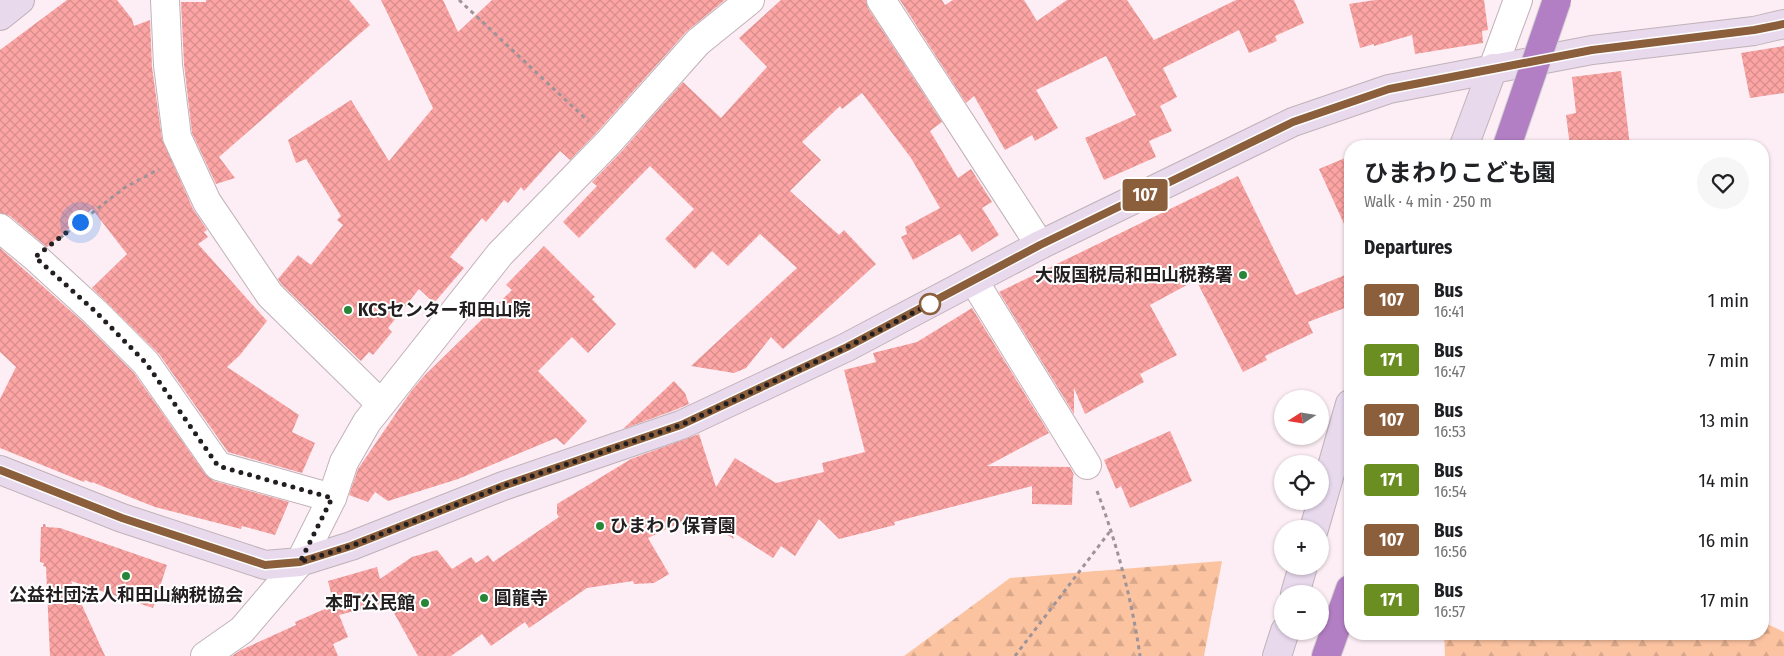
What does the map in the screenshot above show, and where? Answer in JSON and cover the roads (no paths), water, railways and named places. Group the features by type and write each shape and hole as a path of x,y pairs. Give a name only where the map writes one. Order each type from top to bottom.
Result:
{"highway":[{"path":"1509,140 1556,0"},
{"path":"1326,656 1344,606"}],"main road":[{"path":"0,16 20,0"},
{"path":"0,470 122,518 265,565 300,562 351,546 503,486 681,425 847,347 974,282 1040,245 1293,122 1389,89 1493,68 1592,50 1754,30 1784,24"},
{"path":"1466,140 1493,68"},
{"path":"1317,520 1344,425"},
{"path":"1277,656 1281,640"}],"street":[{"path":"165,0 168,65 177,137 207,202 270,295 381,404"},
{"path":"205,656 242,630 300,562 332,498 344,462 367,422 500,254 609,142 698,42 750,0"},
{"path":"881,0 1040,245"},
{"path":"1493,68 1518,0"},
{"path":"0,228 96,312 146,363 218,466 332,498"},
{"path":"974,282 1087,465"}],"place":[{"name":"大阪国税局和田山税務署","path":"1243,275"},
{"name":"KCSセンター和田山院","path":"348,310"},
{"name":"ひまわり保育園","path":"600,526"},
{"name":"公益社団法人和田山納税協会","path":"126,576"},
{"name":"圓龍寺","path":"484,598"},
{"name":"本町公民館","path":"425,603"}]}
